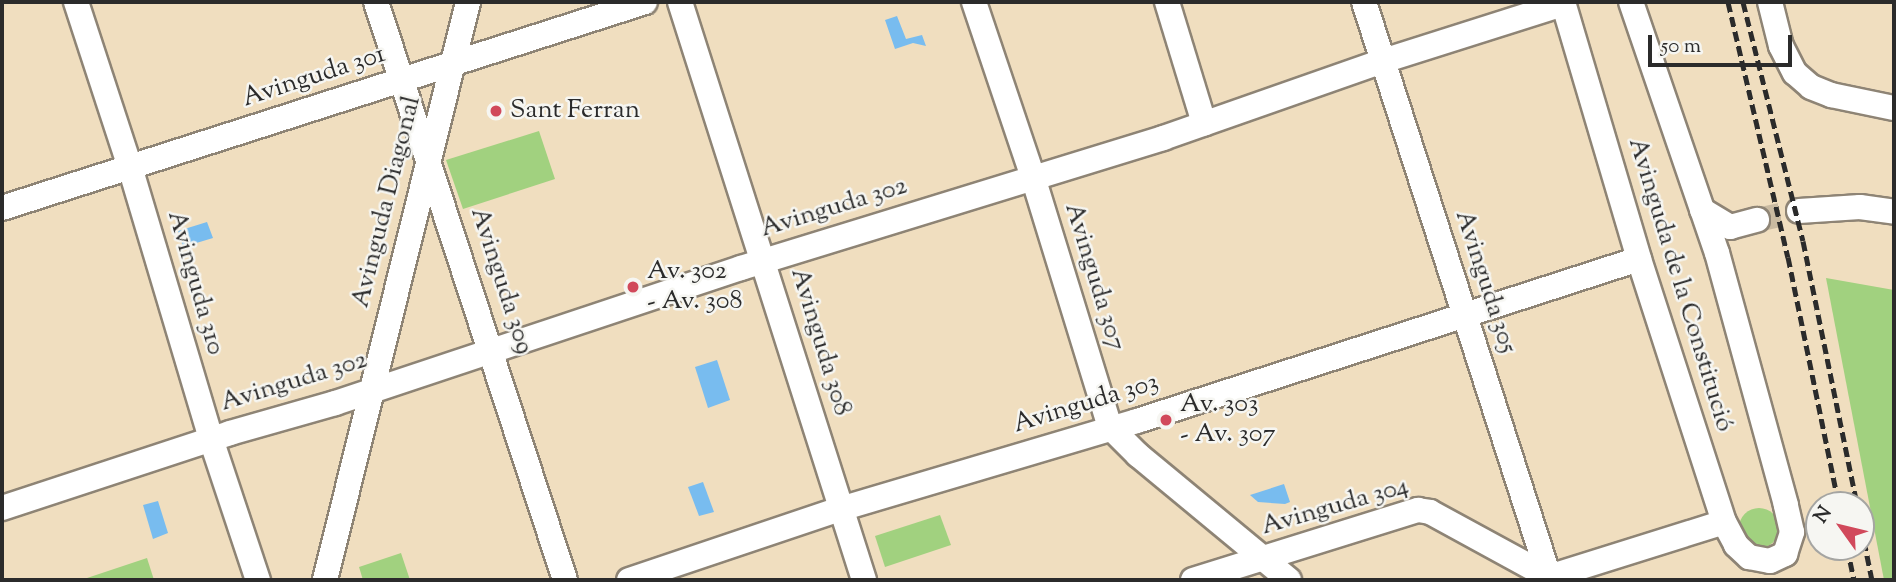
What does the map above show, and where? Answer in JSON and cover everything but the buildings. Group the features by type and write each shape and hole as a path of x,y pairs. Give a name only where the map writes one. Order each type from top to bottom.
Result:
{"street":[{"name":"Avinguda 310","path":"76,2 131,167 211,439 258,580"},
{"name":"Avinguda 309","path":"376,2 429,154 565,580"},
{"name":"Avinguda Diagonal","path":"325,580 468,2"},
{"name":"Avinguda 301","path":"2,208 645,2"},
{"name":"Avinguda 308","path":"680,2 864,580"},
{"name":"Avinguda 307","path":"974,2 1033,177 1110,427 1138,455 1289,580"},
{"path":"1167,2 1204,123"},
{"name":"Avinguda 305","path":"1364,2 1550,579"},
{"name":"Avinguda de la Constitució","path":"1563,3 1639,259 1724,522 1736,545 1749,557 1773,571 1785,554 1792,532 1717,253 1630,2"},
{"path":"1770,2 1781,46 1795,73 1811,87 1831,95 1894,108"},
{"name":"Avinguda 302","path":"2,508 764,261 1204,123 1563,3"},
{"path":"1798,211 1822,207 1860,207 1894,212"},
{"path":"1702,210 1730,227 1756,220"},
{"path":"1717,253 1730,227"},
{"name":"Avinguda 303","path":"629,580 840,509 1110,427 1639,259"},
{"name":"Avinguda 304","path":"1193,580 1418,510 1430,512 1550,579"},
{"path":"1550,579 1724,522"}],"green space":[{"path":"539,131 555,179 463,209 446,160"},
{"path":"1826,278 1894,290 1894,580 1884,580 1875,533 1875,491 1867,491"},
{"path":"1759,508 1767,509 1773,514 1778,520 1778,536 1773,542 1767,547 1759,548 1751,547 1745,542 1740,536 1739,528 1740,520 1745,514 1751,509"},
{"path":"940,515 951,545 885,567 875,536"},
{"path":"401,553 410,580 363,580 359,567"},
{"path":"147,558 154,580 81,580"}],"water":[{"path":"897,16 906,39 922,35 926,46 913,43 895,49 885,20"},
{"path":"207,222 213,238 183,247 178,231"},
{"path":"717,360 730,400 708,408 695,367"},
{"path":"703,482 714,512 699,516 688,487"},
{"path":"1284,484 1290,502 1285,504 1258,502 1250,495"},
{"path":"158,501 168,533 153,539 143,505"}],"tunnel":[{"path":"1757,220 1799,211"}],"railway":[{"path":"1728,2 1788,257 1836,491"},
{"path":"1743,2 1803,241 1854,491"},
{"path":"1850,561 1854,580"},
{"path":"1868,561 1872,580"}],"place":[{"name":"Sant Ferran","path":"496,111"},
{"name":"Av. 302 - Av. 308","path":"633,287"},
{"name":"Av. 303 - Av. 307","path":"1166,420"}]}
